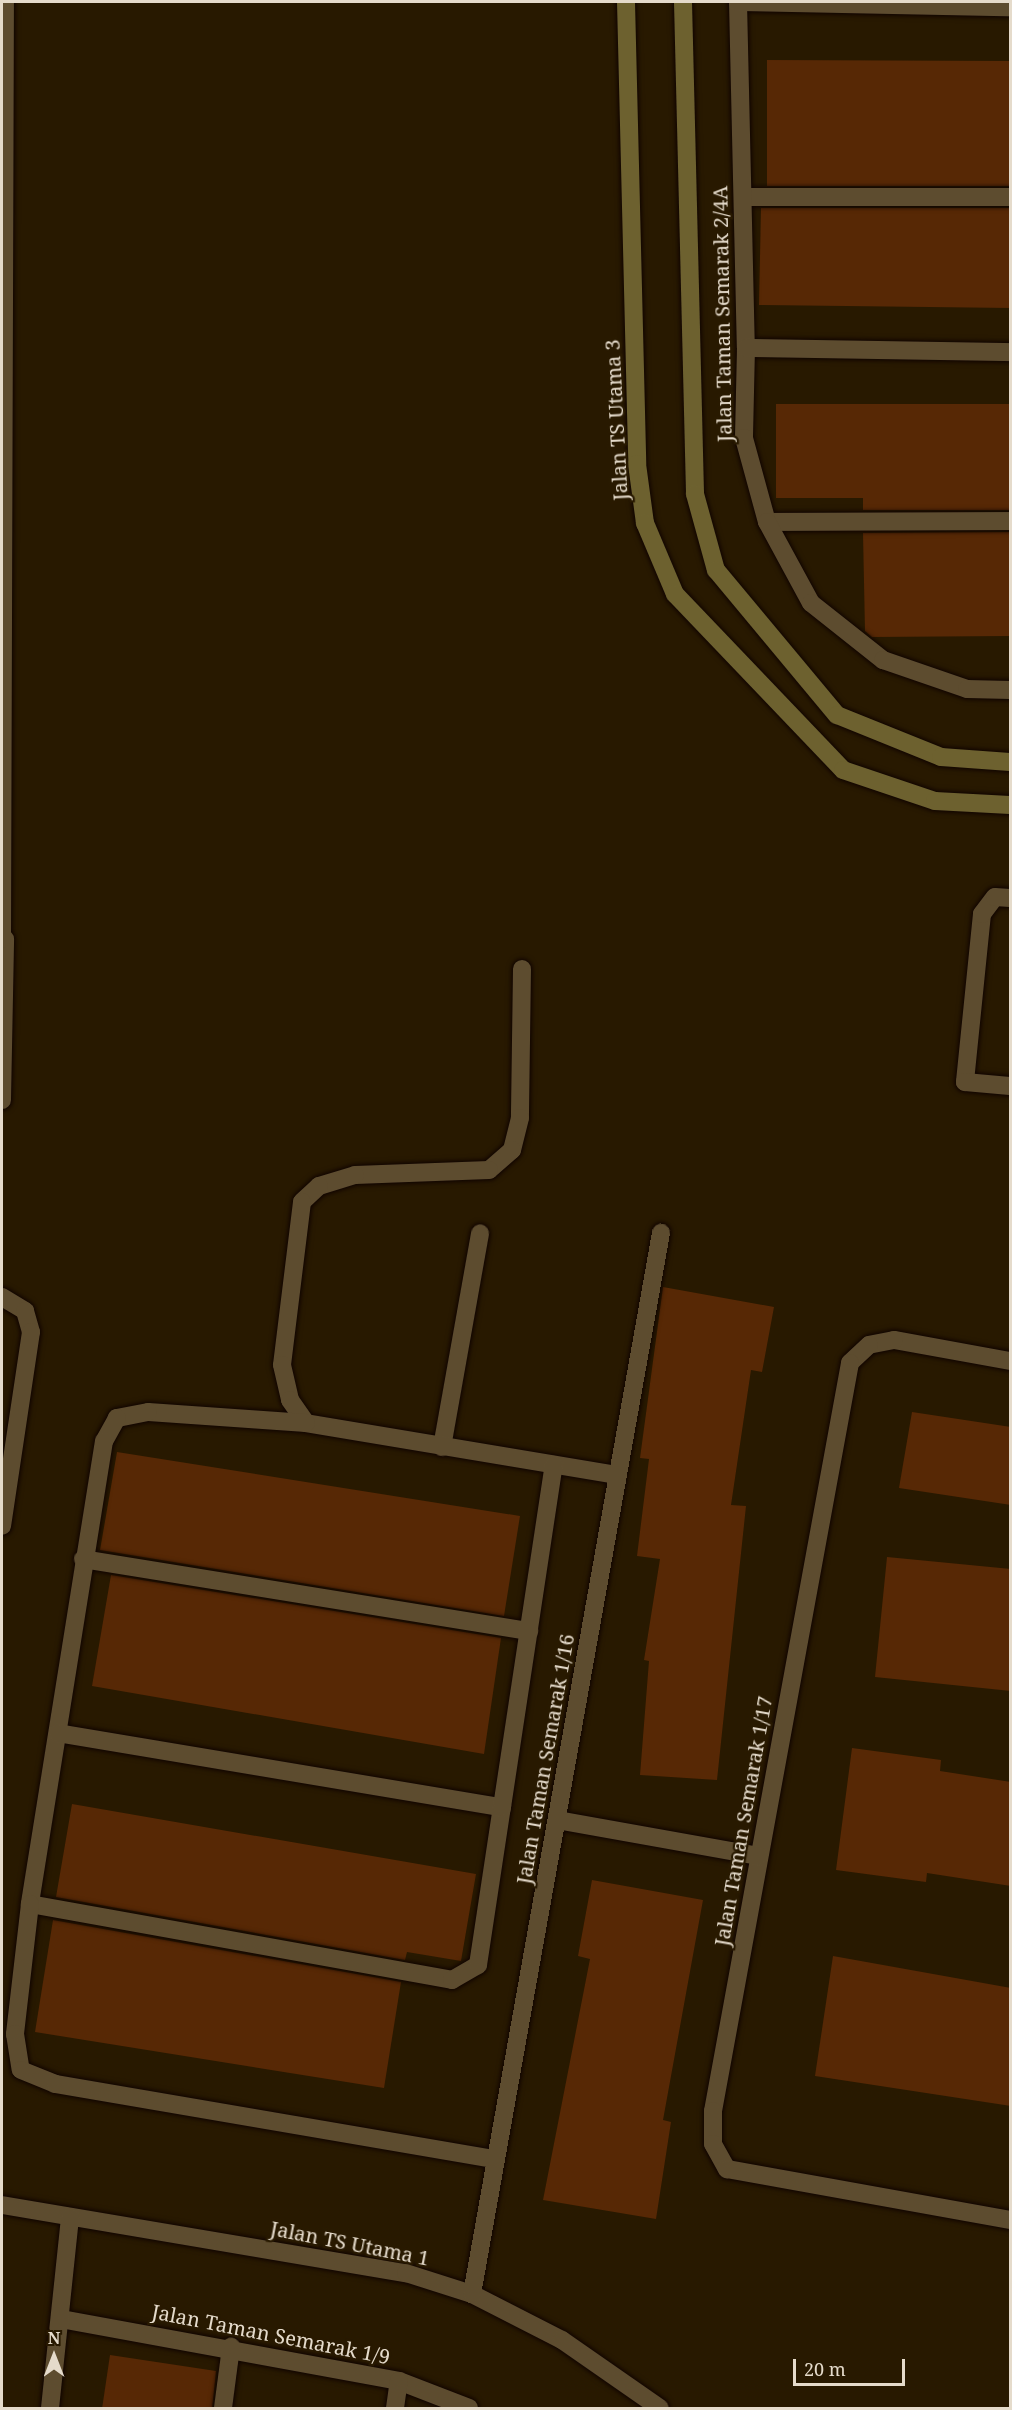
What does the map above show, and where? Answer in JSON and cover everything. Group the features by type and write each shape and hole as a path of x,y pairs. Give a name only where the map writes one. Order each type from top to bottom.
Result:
{"street":[{"path":"2,1100 5,2"},
{"name":"Jalan TS Utama 3","path":"626,2 637,464 645,523 675,594 843,770 935,801 1011,805"},
{"path":"683,2 695,494 716,570 837,715 941,757 1011,762"},
{"path":"738,2 1011,7"},
{"name":"Jalan Taman Semarak 2/4A","path":"738,2 746,348 744,438 767,522 811,603 883,660 967,689 1011,690"},
{"path":"743,197 1011,197"},
{"path":"746,348 1011,352"},
{"path":"767,522 1011,521"},
{"path":"1011,898 994,897 982,914 965,1082 1011,1086"},
{"path":"306,1424 290,1400 282,1365 302,1202 319,1186 354,1175 489,1170 512,1150 520,1118 522,969"},
{"path":"442,1447 480,1233"},
{"name":"Jalan Taman Semarak 1/16","path":"472,2294 661,1233"},
{"path":"2,1297 25,1311 31,1332 2,1526"},
{"name":"Jalan Taman Semarak 1/17","path":"1011,1361 894,1341 869,1345 850,1363 713,2111 713,2144 727,2169 1011,2220"},
{"path":"496,2159 55,2084 21,2070 15,2034 30,1904 97,1471 104,1441 117,1418 148,1412 306,1424 618,1475"},
{"path":"30,1904 452,1980 477,1965 554,1465"},
{"path":"83,1559 529,1631"},
{"path":"58,1733 502,1807"},
{"path":"556,1820 759,1856"},
{"name":"Jalan TS Utama 1","path":"2,2205 406,2273 472,2294 562,2340 660,2409"},
{"path":"50,2409 70,2217"},
{"name":"Jalan Taman Semarak 1/9","path":"61,2319 231,2347 399,2381 469,2409"},
{"path":"223,2409 231,2347"},
{"path":"395,2409 399,2381"}],"building":[{"path":"767,60 1011,61 1011,186 767,186"},
{"path":"761,208 1011,208 1011,308 759,305"},
{"path":"776,404 1011,404 1011,510 863,510 863,498 776,498"},
{"path":"1011,532 1011,636 872,637 865,631 863,533"},
{"path":"663,1287 774,1307 762,1372 751,1370 731,1505 746,1506 717,1780 640,1775 649,1661 644,1660 660,1559 637,1556 649,1459 640,1458"},
{"path":"912,1412 1011,1427 1011,1505 899,1488"},
{"path":"117,1452 520,1516 504,1616 100,1550"},
{"path":"887,1557 1011,1569 1011,1691 875,1677"},
{"path":"111,1575 501,1638 484,1754 92,1686"},
{"path":"852,1748 941,1760 940,1771 1011,1782 1011,1886 927,1873 926,1882 836,1870"},
{"path":"72,1804 476,1874 461,1961 407,1952 405,1960 56,1897"},
{"path":"592,1880 703,1900 663,2120 671,2122 656,2219 543,2200 590,1959 578,1956"},
{"path":"53,1920 401,1982 384,2088 35,2032"},
{"path":"833,1956 1011,1988 1011,2106 815,2076"},
{"path":"110,2355 216,2371 212,2409 102,2409"}]}
